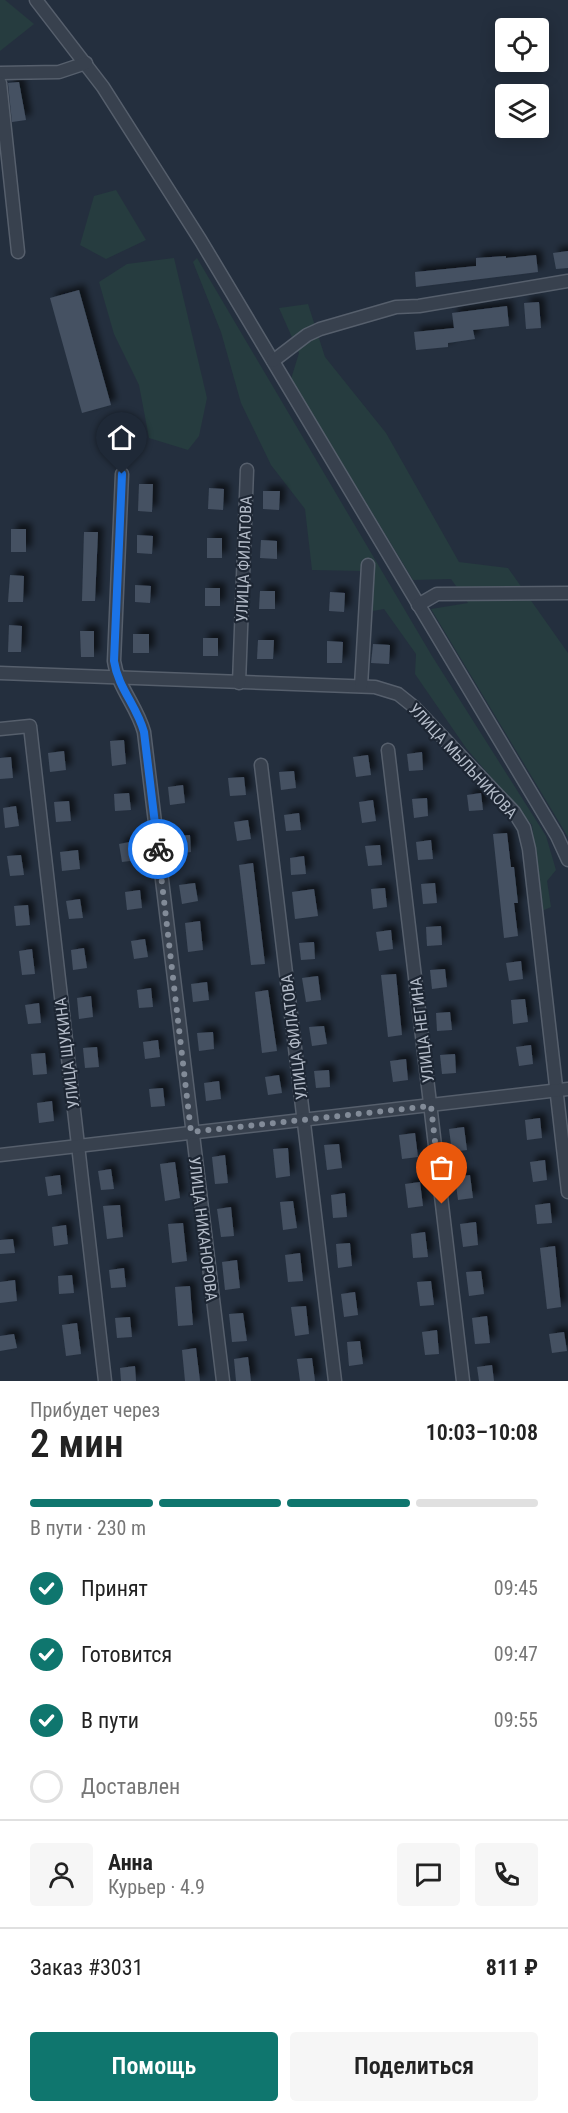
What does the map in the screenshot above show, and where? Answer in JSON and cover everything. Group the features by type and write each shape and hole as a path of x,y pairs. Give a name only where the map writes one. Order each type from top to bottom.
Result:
{"street":[{"path":"36,0 86,63 201,241 557,836 568,860"},
{"path":"0,73 59,72 86,63"},
{"path":"0,83 18,252"},
{"path":"273,361 307,335 396,307 419,306 568,281"},
{"name":"УЛИЦА ФИЛАТОВА","path":"240,683 247,470"},
{"name":"УЛИЦА НИКАНОРОВА","path":"122,474 114,661 116,677 144,732 223,1381"},
{"path":"361,686 368,565"},
{"path":"418,605 438,594 568,593"},
{"name":"УЛИЦА МЫЛЬНИКОВА","path":"0,673 361,686 391,691 413,706 514,812 524,828 529,849 562,1090 568,1192"},
{"name":"УЛИЦА ЩУКИНА","path":"0,729 30,726 105,1381"},
{"name":"УЛИЦА НЕГИНА","path":"388,750 463,1381"},
{"name":"УЛИЦА ФИЛАТОВА","path":"261,765 335,1381"},
{"path":"0,1155 562,1090"}],"green space":[{"path":"0,0 5,0 34,24 0,51"},
{"path":"116,190 146,240 106,259 80,245 94,196"},
{"path":"174,258 207,398 199,436 188,450 149,438 139,385 114,334 99,282 127,264"},
{"path":"197,258 432,656 546,836 556,870 547,881 551,907 542,911 532,825 466,748 415,674 416,654 384,609 373,611 363,571 312,570 305,509 271,465 241,403 221,332 193,262"},
{"path":"308,304 325,357 386,433 459,562 508,568 568,653 568,837 431,609 468,603 451,579 413,580 291,379 299,353 279,308"}],"building":[{"path":"19,82 26,120 12,122 8,83"},
{"path":"568,251 568,268 556,269 553,253"},
{"path":"536,255 538,272 416,287 415,272 476,266 476,258"},
{"path":"79,290 111,405 82,413 50,298"},
{"path":"539,302 541,328 526,329 524,303"},
{"path":"507,306 509,326 473,330 475,339 448,343 448,347 416,350 414,332 454,328 452,313"},
{"path":"139,484 153,484 152,512 138,511"},
{"path":"209,488 224,489 223,510 208,509"},
{"path":"263,491 280,491 279,510 263,509"},
{"path":"11,529 26,529 26,552 11,552"},
{"path":"84,532 98,532 95,601 82,601"},
{"path":"137,535 153,536 152,554 137,553"},
{"path":"207,538 222,538 222,558 207,558"},
{"path":"261,540 277,541 277,559 260,558"},
{"path":"10,575 24,576 23,602 8,602"},
{"path":"135,585 151,586 150,603 135,602"},
{"path":"205,588 220,588 220,606 205,606"},
{"path":"260,591 275,591 275,609 259,609"},
{"path":"330,592 345,593 344,612 329,611"},
{"path":"9,625 22,626 21,652 8,652"},
{"path":"80,631 94,631 94,657 81,657"},
{"path":"133,634 149,634 149,653 133,653"},
{"path":"203,638 218,638 218,656 203,656"},
{"path":"258,640 274,640 273,659 257,659"},
{"path":"327,641 343,642 342,663 327,663"},
{"path":"373,644 390,645 389,664 371,663"},
{"path":"124,740 126,764 112,766 110,741"},
{"path":"64,751 66,770 50,772 48,753"},
{"path":"422,752 423,770 409,771 407,754"},
{"path":"368,755 371,775 356,777 353,757"},
{"path":"11,757 13,778 0,779 0,758"},
{"path":"294,771 296,788 281,790 279,772"},
{"path":"244,777 246,795 230,796 228,778"},
{"path":"183,785 185,803 170,805 168,787"},
{"path":"129,793 131,810 115,811 114,794"},
{"path":"481,793 483,810 469,811 467,795"},
{"path":"427,798 428,816 414,818 412,799"},
{"path":"373,800 376,821 362,823 359,802"},
{"path":"69,801 71,821 56,822 54,802"},
{"path":"16,806 19,826 5,828 3,808"},
{"path":"299,813 301,830 286,831 284,815"},
{"path":"248,820 251,839 237,841 234,822"},
{"path":"507,833 518,903 514,903 518,936 504,938 493,834"},
{"path":"190,835 191,852 176,854 174,836"},
{"path":"431,840 433,859 418,860 416,842"},
{"path":"135,841 138,860 122,862 119,844"},
{"path":"380,845 382,865 368,866 365,846"},
{"path":"78,850 80,869 62,871 60,852"},
{"path":"21,855 24,875 10,876 7,856"},
{"path":"304,856 306,874 291,875 290,858"},
{"path":"253,863 265,964 251,965 239,865"},
{"path":"195,883 198,901 182,904 179,885"},
{"path":"435,883 437,903 423,904 421,884"},
{"path":"385,888 387,907 373,909 371,889"},
{"path":"314,889 318,916 295,919 292,892"},
{"path":"140,890 142,908 127,910 125,892"},
{"path":"80,899 83,918 69,919 66,901"},
{"path":"28,905 30,925 16,926 14,906"},
{"path":"200,921 203,950 188,952 185,923"},
{"path":"441,926 442,945 427,946 426,927"},
{"path":"391,930 393,949 379,951 376,932"},
{"path":"145,939 148,957 134,959 131,941"},
{"path":"314,942 315,959 301,960 299,943"},
{"path":"84,948 87,968 73,970 71,950"},
{"path":"32,949 35,974 22,975 19,951"},
{"path":"521,961 523,979 509,981 506,963"},
{"path":"445,969 447,987 432,989 430,970"},
{"path":"396,974 402,1035 388,1037 381,975"},
{"path":"318,976 321,1000 306,1002 302,978"},
{"path":"207,982 209,1000 193,1002 191,984"},
{"path":"151,988 153,1007 139,1008 137,990"},
{"path":"268,990 277,1051 262,1053 255,992"},
{"path":"91,996 93,1017 79,1019 77,998"},
{"path":"525,999 528,1022 513,1024 511,1000"},
{"path":"39,1003 41,1023 28,1024 25,1005"},
{"path":"450,1012 452,1030 437,1031 436,1013"},
{"path":"324,1026 327,1044 312,1046 309,1027"},
{"path":"213,1032 214,1049 199,1051 197,1033"},
{"path":"158,1040 160,1057 145,1059 143,1042"},
{"path":"531,1045 533,1064 519,1066 516,1047"},
{"path":"97,1047 99,1067 85,1068 83,1048"},
{"path":"45,1053 47,1074 33,1075 31,1054"},
{"path":"455,1054 456,1073 442,1074 440,1055"},
{"path":"406,1059 408,1080 393,1082 390,1061"},
{"path":"329,1070 330,1087 316,1088 314,1071"},
{"path":"279,1075 282,1093 268,1095 265,1077"},
{"path":"219,1081 221,1099 206,1101 204,1083"},
{"path":"163,1088 165,1106 151,1107 149,1089"},
{"path":"52,1101 54,1121 39,1123 37,1103"},
{"path":"540,1118 542,1138 527,1140 525,1120"},
{"path":"464,1127 467,1150 452,1152 449,1129"},
{"path":"415,1133 418,1157 402,1159 399,1135"},
{"path":"339,1144 342,1168 327,1170 324,1145"},
{"path":"288,1148 290,1176 276,1178 273,1149"},
{"path":"225,1155 228,1183 215,1184 212,1157"},
{"path":"545,1160 547,1180 533,1182 530,1162"},
{"path":"175,1162 180,1198 165,1201 160,1164"},
{"path":"111,1169 114,1189 101,1190 98,1171"},
{"path":"60,1175 62,1194 48,1196 45,1177"},
{"path":"470,1175 473,1198 458,1200 455,1177"},
{"path":"420,1182 423,1206 408,1208 405,1184"},
{"path":"345,1193 347,1217 333,1218 331,1195"},
{"path":"293,1201 297,1228 283,1230 280,1202"},
{"path":"550,1203 552,1223 537,1224 535,1205"},
{"path":"120,1205 123,1237 107,1239 103,1206"},
{"path":"231,1207 234,1236 221,1237 217,1209"},
{"path":"476,1222 478,1245 463,1247 460,1224"},
{"path":"183,1223 187,1261 172,1263 168,1224"},
{"path":"66,1225 68,1244 54,1246 52,1227"},
{"path":"425,1232 428,1257 413,1258 411,1234"},
{"path":"13,1239 15,1253 0,1254 0,1240"},
{"path":"350,1243 352,1266 338,1268 336,1244"},
{"path":"555,1246 561,1307 547,1309 540,1248"},
{"path":"300,1253 303,1281 288,1282 285,1255"},
{"path":"237,1260 240,1288 225,1290 222,1262"},
{"path":"124,1268 126,1287 111,1288 109,1270"},
{"path":"481,1271 484,1294 469,1296 466,1272"},
{"path":"72,1275 74,1293 59,1294 58,1276"},
{"path":"15,1280 17,1301 0,1303 0,1282"},
{"path":"431,1281 434,1305 420,1306 417,1282"},
{"path":"190,1286 193,1325 178,1326 175,1287"},
{"path":"355,1292 358,1315 344,1317 341,1294"},
{"path":"306,1306 309,1334 295,1336 291,1307"},
{"path":"243,1313 247,1341 232,1342 229,1314"},
{"path":"487,1316 490,1343 475,1344 472,1318"},
{"path":"130,1317 132,1337 117,1338 115,1318"},
{"path":"77,1323 81,1354 66,1356 62,1325"},
{"path":"437,1330 439,1354 425,1355 422,1332"},
{"path":"564,1332 567,1351 552,1353 549,1334"},
{"path":"14,1334 17,1348 0,1351 0,1336"},
{"path":"360,1341 363,1364 349,1366 347,1342"},
{"path":"196,1348 200,1381 185,1381 182,1350"},
{"path":"248,1357 251,1381 236,1381 234,1359"},
{"path":"312,1358 315,1381 300,1381 297,1359"},
{"path":"492,1365 494,1381 479,1381 477,1367"},
{"path":"135,1366 136,1381 121,1381 120,1368"}],"way so far":[{"path":"158,849 191,1132 431,1106 442,1204"}],"route":[{"path":"122,474 114,661 116,677 144,732 158,849"}]}
